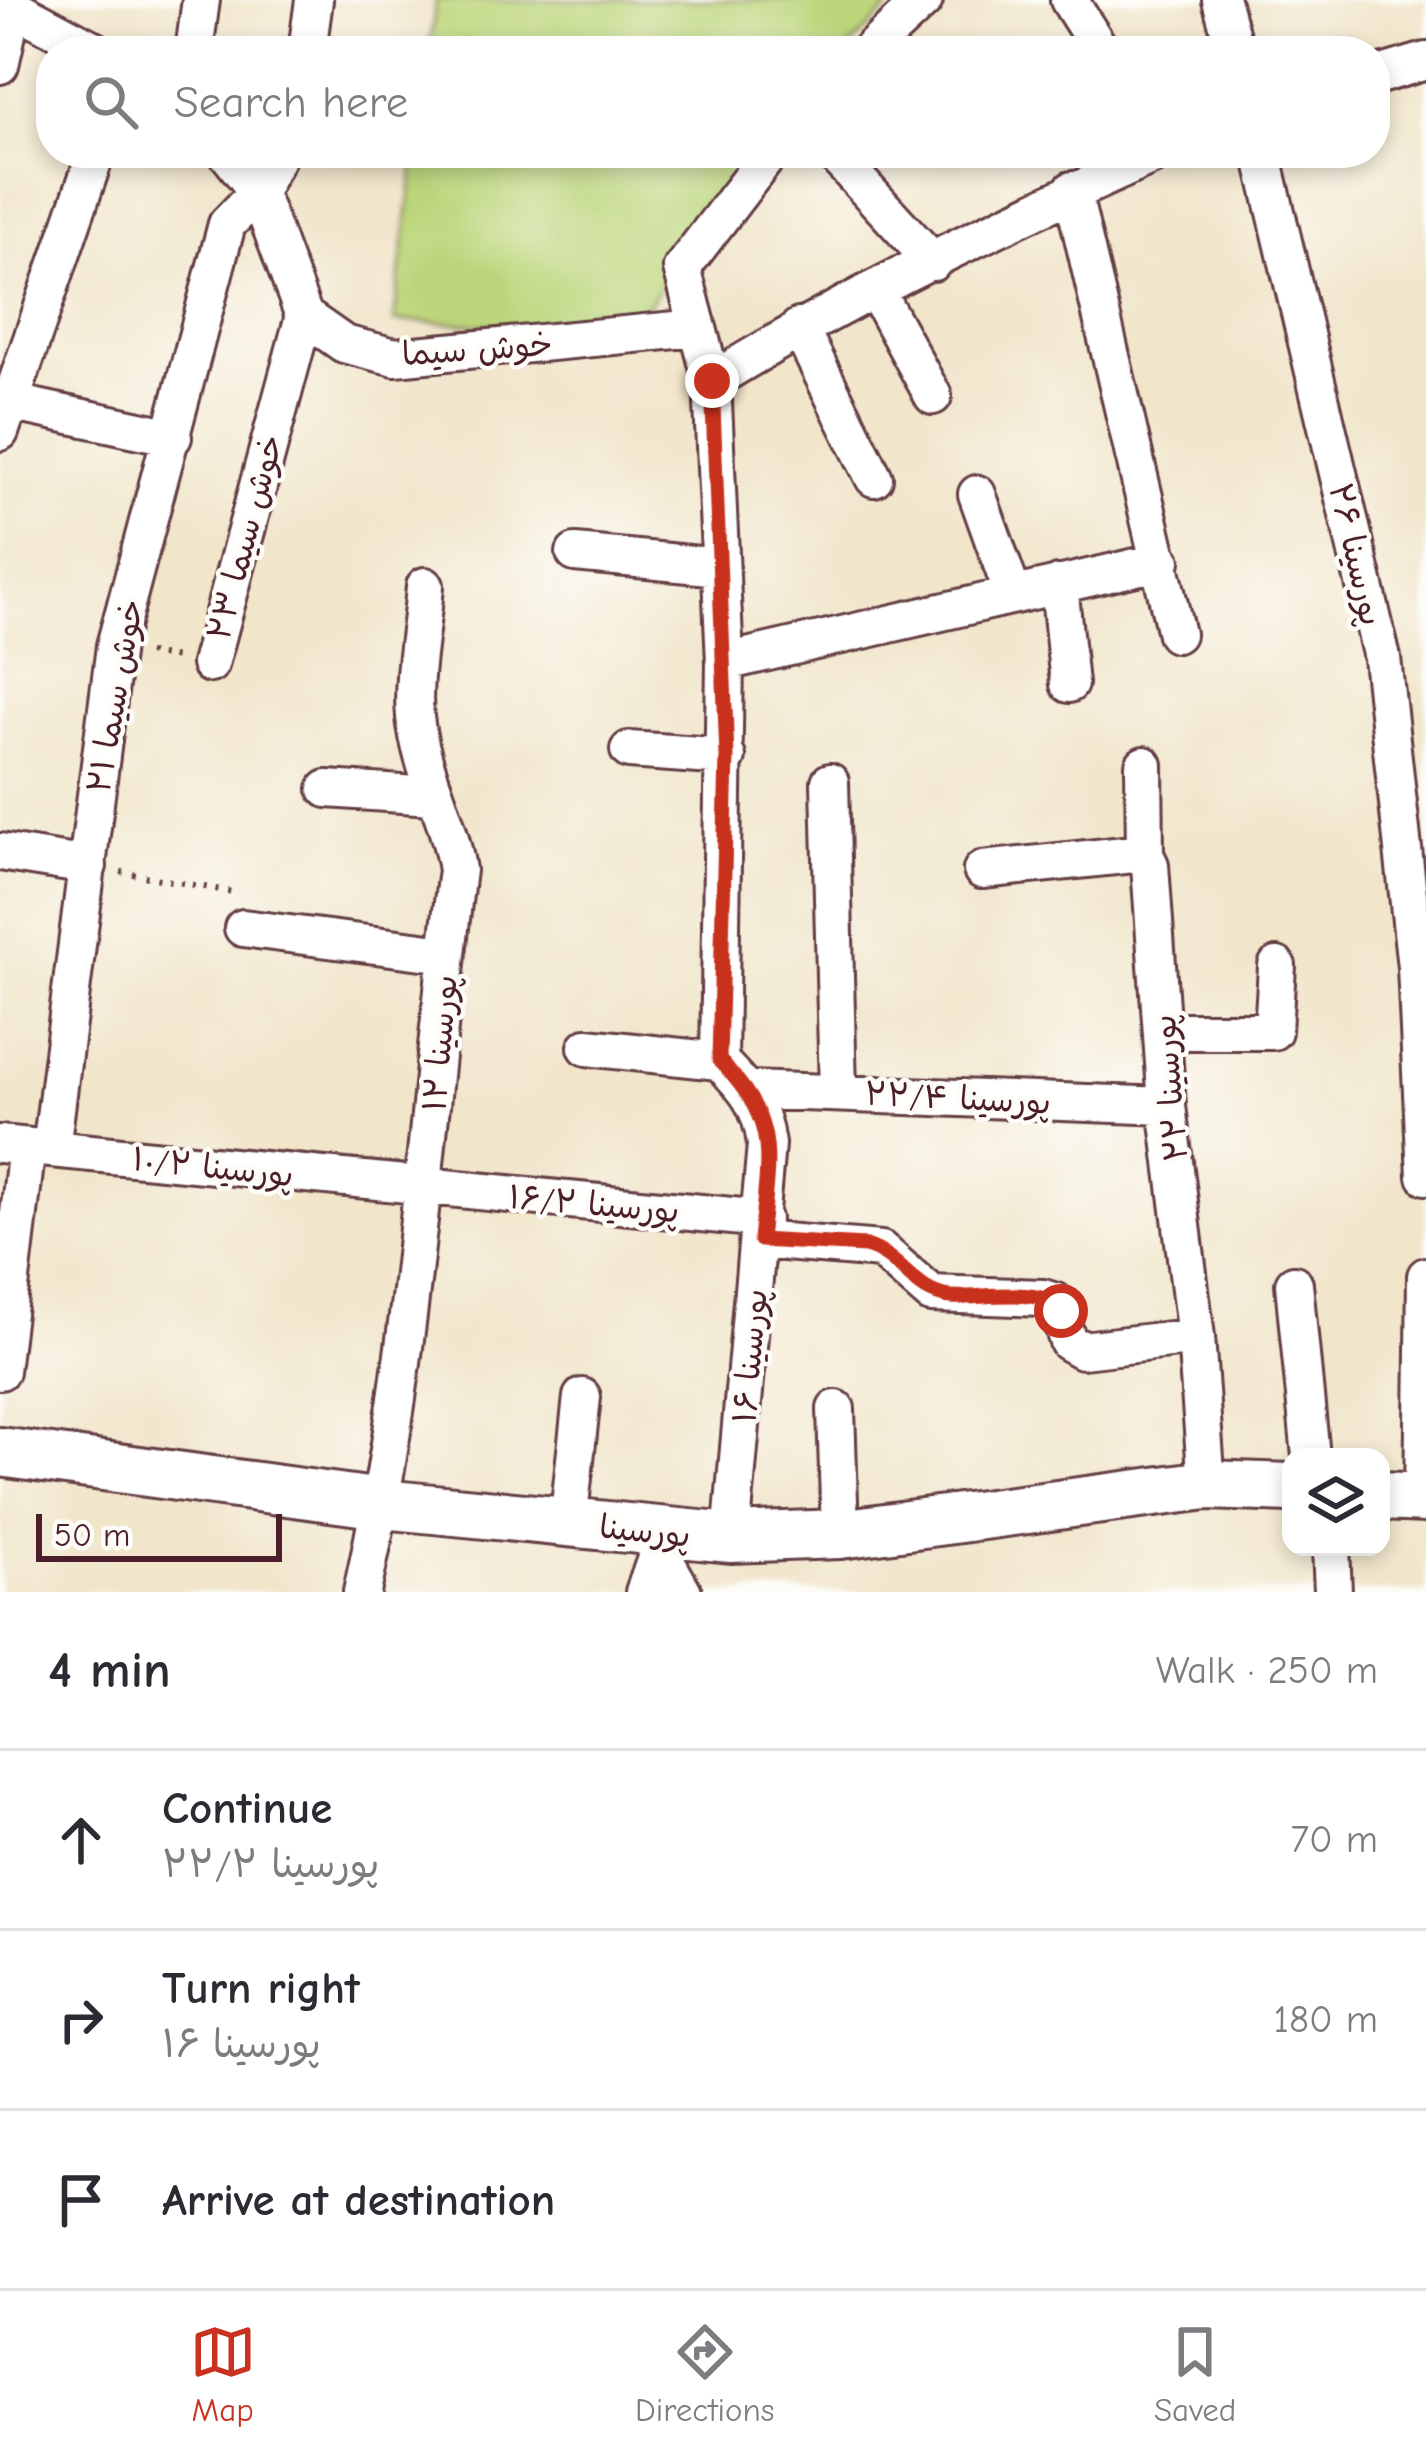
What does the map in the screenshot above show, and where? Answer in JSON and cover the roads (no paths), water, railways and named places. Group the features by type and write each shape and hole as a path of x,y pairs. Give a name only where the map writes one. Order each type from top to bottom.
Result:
{"street":[{"path":"196,36 201,0"},
{"path":"309,36 314,0"},
{"path":"884,36 924,0"},
{"path":"1069,0 1091,36"},
{"path":"1221,0 1231,36"},
{"path":"0,65 6,4 67,36"},
{"path":"1390,72 1426,61"},
{"path":"92,168 4,411 173,436"},
{"path":"239,168 258,192 304,316"},
{"name":"خوش سیما ۲۱","path":"0,1371 26,1147 88,866 115,646 226,224 258,192 271,168"},
{"path":"587,1047 719,1060 727,757 712,381 682,268 759,168"},
{"path":"847,168 933,262"},
{"path":"712,381 800,327 1122,168"},
{"name":"پورسینا ۲۶","path":"1266,168 1382,658 1415,967 1426,1176"},
{"path":"1072,190 1176,634"},
{"path":"876,291 934,396"},
{"name":"خوش سیما","path":"304,316 344,344 395,357 698,328"},
{"name":"خوش سیما ۲۳","path":"209,664 304,316"},
{"path":"800,327 874,478"},
{"path":"977,494 1013,595"},
{"path":"575,553 720,566"},
{"path":"725,662 1162,561"},
{"path":"1059,584 1069,684"},
{"name":"پورسینا ۱۲","path":"362,1592 382,1504 426,1187 457,870 451,832 433,796 415,715 425,586"},
{"path":"629,750 727,757"},
{"name":"پورسینا ۲۲","path":"1144,765 1145,855 1207,1485"},
{"path":"830,782 838,1091"},
{"path":"327,789 433,796"},
{"path":"0,852 88,866"},
{"path":"982,870 1145,855"},
{"path":"243,928 446,954"},
{"path":"1164,1031 1273,1031 1277,966"},
{"name":"پورسینا ۱۶","path":"719,1060 749,1090 762,1114 766,1144 731,1538"},
{"name":"پورسینا ۲۲/۴","path":"749,1090 1167,1106"},
{"name":"پورسینا ۱۰/۲","path":"26,1147 426,1187"},
{"name":"پورسینا ۱۶/۲","path":"426,1187 761,1229 881,1250 931,1294 1056,1302 1068,1342 1082,1350 1196,1337"},
{"path":"1410,1497 1426,1276"},
{"path":"1294,1284 1310,1448"},
{"path":"568,1522 582,1396"},
{"path":"836,1409 840,1534"},
{"name":"پورسینا","path":"0,1452 382,1504 568,1522 653,1540 840,1534 1207,1485 1282,1488"},
{"path":"644,1592 653,1540"},
{"path":"653,1540 683,1592"},
{"path":"1331,1556 1333,1592"}]}
